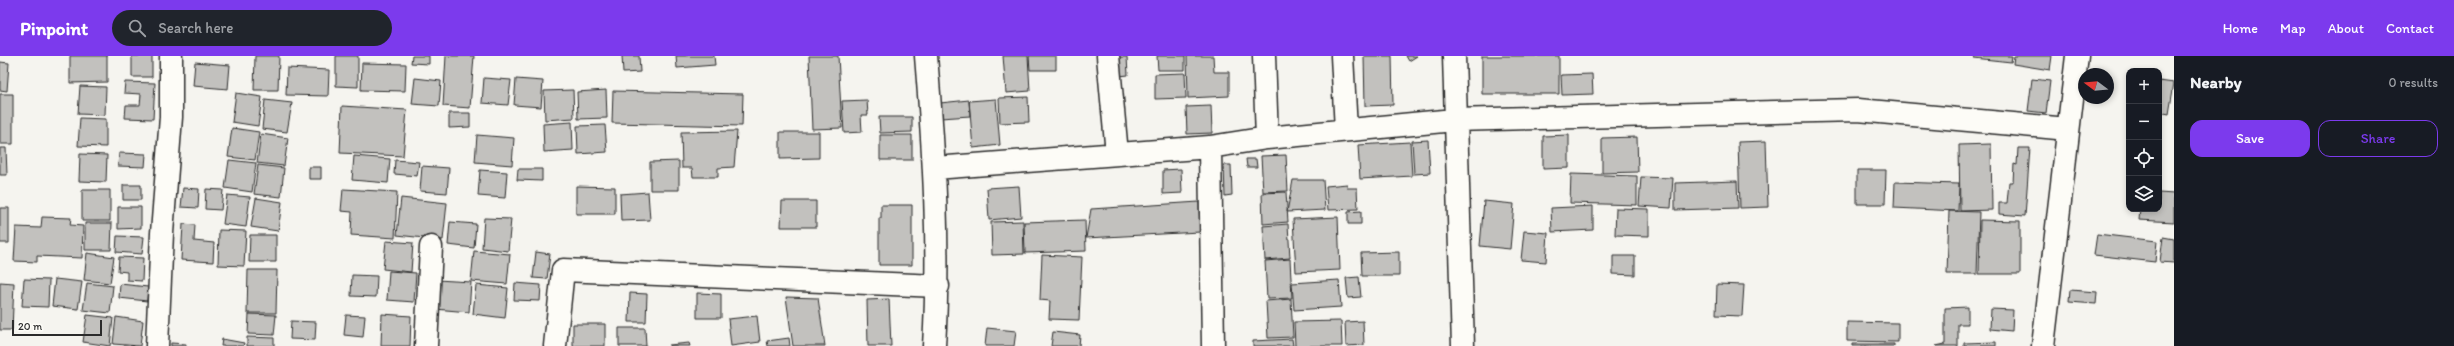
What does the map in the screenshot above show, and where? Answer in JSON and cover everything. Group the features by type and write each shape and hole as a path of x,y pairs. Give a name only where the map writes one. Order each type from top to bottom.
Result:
{"street":[{"path":"157,346 162,233 171,117 172,56"},
{"path":"926,56 935,168 938,286 934,346"},
{"path":"1108,56 1117,154"},
{"path":"1264,56 1267,138"},
{"path":"1342,56 1346,130"},
{"path":"1454,56 1454,120 1463,346"},
{"path":"2043,346 2077,56"},
{"path":"935,168 1210,147 1267,138 1454,120 1858,110 2068,129"},
{"path":"1210,147 1213,346"},
{"path":"426,346 431,247"},
{"path":"555,346 563,270 938,286"}],"building":[{"path":"70,56 107,56 107,82 70,83"},
{"path":"132,56 152,56 152,77 132,77"},
{"path":"255,56 279,56 278,90 254,90"},
{"path":"336,56 358,56 358,87 336,86"},
{"path":"412,56 429,56 429,64 411,63"},
{"path":"446,56 474,56 470,108 443,106"},
{"path":"622,56 639,56 640,72 623,73"},
{"path":"676,56 714,56 715,65 677,68"},
{"path":"809,56 838,56 842,128 812,129"},
{"path":"1003,56 1028,56 1030,91 1006,93"},
{"path":"1029,56 1056,56 1056,70 1030,70"},
{"path":"1157,56 1185,56 1185,70 1158,70"},
{"path":"1187,56 1213,56 1214,72 1229,72 1229,96 1188,98"},
{"path":"1364,56 1392,56 1393,105 1365,106"},
{"path":"1406,56 1417,56 1409,61"},
{"path":"1482,56 1559,56 1559,94 1482,94"},
{"path":"1974,56 2012,56 2011,62 1974,58"},
{"path":"2014,56 2052,56 2050,70 2013,64"},
{"path":"1119,57 1127,57 1128,75 1120,76"},
{"path":"0,62 9,63 7,91 0,90"},
{"path":"195,62 230,65 228,89 193,86"},
{"path":"362,63 406,64 405,91 361,90"},
{"path":"287,68 329,70 328,96 286,95"},
{"path":"1185,73 1186,98 1155,99 1155,74"},
{"path":"1592,74 1593,94 1562,95 1561,75"},
{"path":"415,78 441,81 439,106 412,104"},
{"path":"484,78 511,80 508,105 482,103"},
{"path":"516,79 543,81 541,107 514,105"},
{"path":"2032,79 2050,81 2046,113 2028,111"},
{"path":"2162,81 2174,83 2169,114 2162,113"},
{"path":"125,82 155,83 153,119 125,118 126,105 140,105 141,94 124,93"},
{"path":"80,86 106,87 105,115 78,114"},
{"path":"573,90 574,118 545,120 544,91"},
{"path":"606,90 607,118 578,119 577,92"},
{"path":"613,91 743,94 742,126 612,123"},
{"path":"236,93 262,97 258,126 232,122"},
{"path":"0,94 13,94 13,144 0,144"},
{"path":"1028,97 1029,122 1000,123 999,98"},
{"path":"996,99 1000,145 973,148 969,101"},
{"path":"265,100 292,103 287,132 262,129"},
{"path":"867,100 868,115 861,115 862,132 844,133 842,101"},
{"path":"969,100 970,116 941,118 940,103"},
{"path":"342,106 407,110 403,156 340,153"},
{"path":"1211,106 1212,133 1187,134 1186,107"},
{"path":"449,113 470,113 470,127 449,128"},
{"path":"879,117 912,117 912,132 880,133"},
{"path":"80,118 106,119 106,147 78,146"},
{"path":"572,122 573,150 544,152 543,124"},
{"path":"605,125 607,152 578,154 577,126"},
{"path":"232,128 259,132 255,160 228,157"},
{"path":"737,131 734,167 718,168 718,177 693,177 692,168 682,168 681,132"},
{"path":"780,132 819,132 819,158 780,159"},
{"path":"261,134 288,138 284,166 257,163"},
{"path":"477,135 514,138 512,165 475,162"},
{"path":"880,135 912,135 912,160 880,160"},
{"path":"1569,135 1569,168 1543,169 1543,136"},
{"path":"1637,137 1638,172 1602,173 1602,138"},
{"path":"1428,140 1430,173 1414,174 1412,141"},
{"path":"1766,141 1768,207 1740,208 1738,142"},
{"path":"1410,142 1412,176 1360,179 1358,145"},
{"path":"1991,144 1992,210 1960,211 1959,145"},
{"path":"0,148 6,148 7,175 0,175"},
{"path":"2018,148 2030,148 2025,216 1999,214 1999,203 2007,203 2009,182 2013,182 2014,164 2017,165"},
{"path":"119,153 146,154 145,167 118,166"},
{"path":"80,154 107,155 106,182 79,181"},
{"path":"1286,155 1288,191 1263,192 1261,156"},
{"path":"354,156 390,159 388,183 352,180"},
{"path":"1246,159 1256,159 1257,167 1247,167"},
{"path":"229,160 256,163 252,192 225,188"},
{"path":"395,160 419,162 417,176 394,174"},
{"path":"679,161 679,190 650,190 650,162"},
{"path":"258,165 284,168 281,197 254,194"},
{"path":"1224,165 1231,165 1232,195 1225,196"},
{"path":"422,166 449,168 447,193 420,191"},
{"path":"309,167 321,167 321,179 309,179"},
{"path":"518,169 542,169 542,181 517,180"},
{"path":"1181,169 1182,193 1163,194 1163,170"},
{"path":"480,170 507,172 505,198 478,196"},
{"path":"1857,170 1886,170 1885,204 1857,204"},
{"path":"1571,174 1637,176 1637,205 1570,203"},
{"path":"1641,177 1673,178 1671,208 1639,206"},
{"path":"1293,180 1323,180 1325,210 1287,212"},
{"path":"1737,181 1738,208 1675,210 1675,183"},
{"path":"1895,182 1959,184 1958,211 1894,208"},
{"path":"1347,184 1347,188 1357,188 1358,209 1328,210 1326,186"},
{"path":"123,185 141,185 141,200 123,200"},
{"path":"576,186 615,187 615,214 576,214"},
{"path":"1019,186 1021,217 989,220 987,188"},
{"path":"183,188 199,189 198,208 181,207"},
{"path":"206,189 223,190 221,210 205,209"},
{"path":"343,189 397,192 395,238 351,235 352,212 341,211"},
{"path":"82,190 110,190 110,221 82,221"},
{"path":"648,192 650,220 621,221 620,194"},
{"path":"1286,192 1288,222 1263,224 1262,193"},
{"path":"2162,193 2174,194 2174,222 2139,220 2140,212 2162,212"},
{"path":"227,195 250,197 246,227 223,224"},
{"path":"256,198 282,202 278,231 251,227"},
{"path":"401,198 447,203 443,240 397,235"},
{"path":"782,201 816,201 816,227 781,227"},
{"path":"1484,201 1514,204 1510,249 1480,246"},
{"path":"1199,202 1200,232 1086,238 1091,209"},
{"path":"881,205 912,205 912,265 879,265 879,218 881,218"},
{"path":"1593,206 1593,230 1552,232 1551,208"},
{"path":"118,207 141,207 141,228 118,229"},
{"path":"0,208 9,208 9,243 0,243"},
{"path":"1616,208 1649,209 1649,236 1615,235"},
{"path":"1361,211 1361,224 1348,224 1348,212"},
{"path":"1949,211 1979,212 1977,274 1947,274"},
{"path":"42,217 71,218 70,225 83,226 82,258 37,256 37,262 14,261 16,227 41,228"},
{"path":"1338,217 1340,270 1296,272 1293,219"},
{"path":"484,218 511,219 508,251 482,248"},
{"path":"1085,220 1086,251 1025,253 1024,222"},
{"path":"1980,220 2020,221 2020,274 1979,274"},
{"path":"1023,221 1024,254 992,255 991,222"},
{"path":"450,222 476,224 474,248 448,245"},
{"path":"85,223 112,223 111,250 85,250"},
{"path":"183,224 195,225 194,241 214,243 213,262 181,260"},
{"path":"1288,224 1290,258 1265,260 1263,226"},
{"path":"219,230 246,231 244,266 218,265"},
{"path":"1524,231 1548,233 1546,262 1521,260"},
{"path":"2097,234 2157,241 2155,262 2094,255"},
{"path":"250,235 276,235 276,262 249,262"},
{"path":"117,236 144,237 142,254 116,252"},
{"path":"2163,237 2174,239 2174,263 2160,262"},
{"path":"386,241 413,243 411,272 383,269"},
{"path":"474,251 510,254 507,284 471,281"},
{"path":"536,252 550,254 547,279 533,278"},
{"path":"1399,252 1399,276 1362,276 1361,253"},
{"path":"87,253 114,257 110,283 84,280"},
{"path":"1042,255 1082,257 1079,320 1049,319 1050,301 1040,300"},
{"path":"1613,256 1635,256 1635,275 1613,274"},
{"path":"119,257 143,258 142,281 127,280 127,272 118,271"},
{"path":"1290,259 1292,298 1267,299 1265,261"},
{"path":"248,270 277,270 276,313 247,313"},
{"path":"389,271 416,273 414,302 387,300"},
{"path":"352,275 377,276 376,297 351,296"},
{"path":"1359,277 1361,297 1348,298 1346,278"},
{"path":"24,279 49,280 48,307 22,306"},
{"path":"55,279 82,282 78,309 52,306"},
{"path":"437,280 471,282 469,312 435,309"},
{"path":"1339,280 1341,307 1294,310 1292,283"},
{"path":"0,282 14,283 12,330 0,330"},
{"path":"87,283 113,286 110,313 83,310"},
{"path":"515,283 541,285 540,301 514,300"},
{"path":"120,284 148,287 147,301 119,298"},
{"path":"1717,284 1744,285 1742,316 1716,315"},
{"path":"476,285 508,288 505,318 473,314"},
{"path":"2070,290 2097,292 2096,304 2069,302"},
{"path":"630,293 647,294 646,322 629,322"},
{"path":"697,293 721,294 721,318 697,318"},
{"path":"786,297 818,298 825,346 793,346"},
{"path":"889,299 891,346 868,346 867,300"},
{"path":"1291,299 1293,337 1268,338 1266,301"},
{"path":"1968,307 1968,324 1958,324 1958,346 1936,346 1945,344 1945,308"},
{"path":"1991,309 2013,310 2012,331 1990,329"},
{"path":"249,314 276,315 274,335 248,334"},
{"path":"382,314 411,316 410,346 381,346"},
{"path":"87,315 113,318 110,346 83,342"},
{"path":"346,315 365,316 363,337 344,335"},
{"path":"757,316 760,342 731,346 728,319"},
{"path":"116,317 143,321 140,346 113,344"},
{"path":"291,321 316,322 315,340 290,339"},
{"path":"1341,321 1342,346 1295,346 1294,322"},
{"path":"1363,321 1364,345 1346,346 1345,322"},
{"path":"1847,322 1898,323 1898,342 1847,341"},
{"path":"573,324 605,324 605,346 573,346"},
{"path":"619,328 645,328 646,346 619,346"},
{"path":"987,328 1016,331 1014,346 985,346"},
{"path":"1053,332 1080,335 1079,346 1051,346"},
{"path":"247,337 274,338 274,346 247,346"},
{"path":"789,338 790,346 768,346 767,341"},
{"path":"222,339 244,343 243,346 221,346"},
{"path":"1292,339 1293,346 1253,346 1253,341"},
{"path":"1996,342 1996,346 1964,346 1964,343"},
{"path":"171,343 186,344 186,346 171,346"},
{"path":"689,343 690,346 669,346 669,345"},
{"path":"1852,344 1894,344 1894,346 1852,346"}]}
